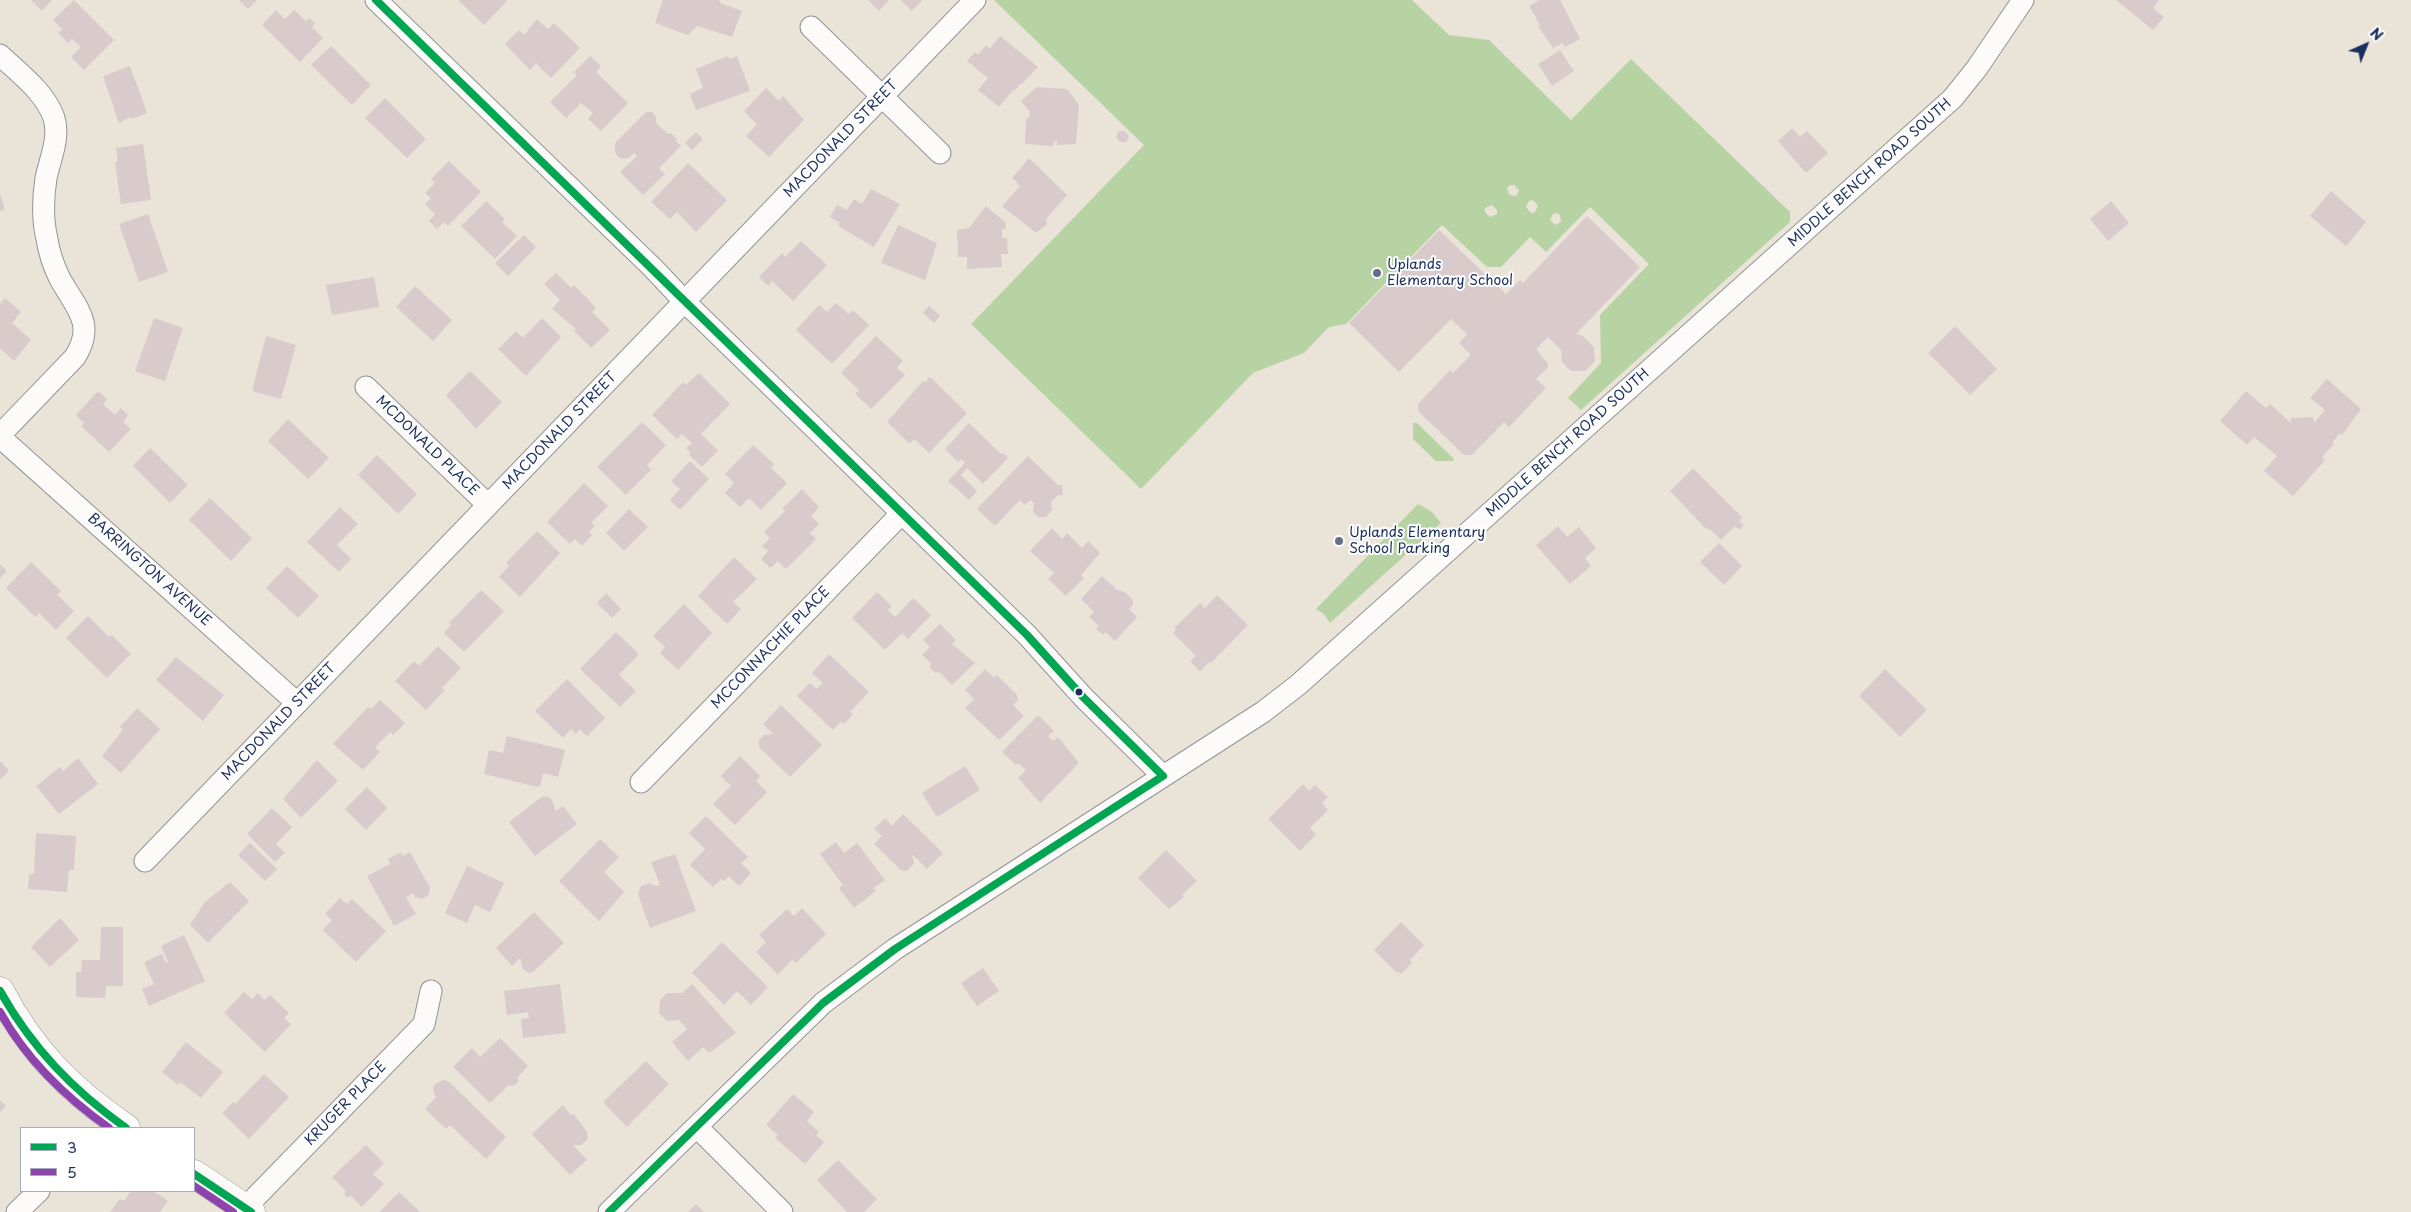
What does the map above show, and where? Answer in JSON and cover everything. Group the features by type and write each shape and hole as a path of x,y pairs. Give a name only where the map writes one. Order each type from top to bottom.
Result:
{"main road":[{"path":"0,991 21,1026 48,1064 113,1125"},
{"path":"195,1175 248,1210"}],"street":[{"path":"376,0 653,268 685,302 901,514 1027,635 1083,697 1163,776"},
{"name":"MACDONALD STREET","path":"145,861 975,0"},
{"name":"MIDDLE BENCH ROAD SOUTH","path":"609,1212 823,1003 846,983 903,944 1263,712 1330,657 1953,98 1970,77 2023,0"},
{"path":"811,27 940,153"},
{"path":"0,55 37,91 54,119 54,146 46,180 44,203 45,231 58,276 83,317 85,329 83,344 75,357 0,436"},
{"name":"MCDONALD PLACE","path":"366,387 488,505"},
{"name":"BARRINGTON AVENUE","path":"0,436 297,703"},
{"name":"MCCONNACHIE PLACE","path":"641,782 901,514"},
{"name":"KRUGER PLACE","path":"248,1210 424,1024 431,991"},
{"path":"697,1127 782,1212"},
{"path":"17,1212 38,1192"}],"green space":[{"name":"Uplands Elementary School","path":"994,0 1412,0 1449,35 1489,40 1571,120 1631,59 1790,212 1790,222 1581,410 1568,398 1601,363 1600,315 1649,264 1590,207 1546,252 1530,237 1501,267 1487,267 1442,225 1346,324 1329,327 1304,353 1253,373 1141,489 971,324 1144,145","holes":["1510,185 1514,185 1519,190 1516,196 1509,195 1507,188","1533,200 1538,206 1535,212 1531,213 1526,207 1529,201","1492,205 1497,210 1497,214 1490,217 1485,212 1485,208","1557,213 1560,215 1561,222 1555,225 1550,220 1553,214"]},
{"path":"1413,423 1417,423 1454,459 1453,461 1436,461 1413,439"},
{"path":"1418,504 1431,511 1441,523 1330,623 1324,614 1316,609"}],"building":[{"path":"31,0 52,0 42,11"},
{"path":"74,0 114,40 84,70 71,57 81,47 72,39 68,43 58,33 62,29 53,20"},
{"path":"239,0 257,0 248,9"},
{"path":"458,0 506,0 507,1 484,25"},
{"path":"663,0 719,0 720,3 742,11 732,37 697,26 688,35 655,23"},
{"path":"868,0 889,0 879,11"},
{"path":"901,0 922,0 912,11"},
{"path":"1540,0 1560,0 1580,39 1565,47 1562,43 1553,48 1538,26 1540,25 1529,6"},
{"path":"2116,0 2159,0 2153,8 2164,17 2153,30"},
{"path":"276,10 285,19 294,10 306,21 309,18 315,23 312,27 323,38 300,62 262,25"},
{"path":"537,19 548,29 554,23 580,48 551,78 536,63 530,70 505,44 519,30 524,35"},
{"path":"1000,36 1038,67 1015,91 1014,89 999,107 978,90 988,78 967,61 975,52 978,55 986,45 990,49"},
{"path":"331,46 371,85 352,105 311,65"},
{"path":"1560,50 1574,71 1552,86 1538,64"},
{"path":"590,56 601,66 596,72 628,103 601,131 588,119 593,113 581,103 566,118 550,102 577,75 574,72"},
{"path":"728,56 730,59 737,56 750,91 696,110 690,94 703,88 696,69"},
{"path":"130,66 147,113 131,119 130,117 119,123 103,76"},
{"path":"1037,87 1067,89 1079,105 1076,144 1057,145 1057,141 1054,141 1053,146 1025,144 1026,118 1029,118 1030,112 1021,101"},
{"path":"766,88 779,101 783,96 804,120 769,157 746,136 757,124 744,111"},
{"path":"385,98 426,139 407,158 365,118"},
{"path":"646,112 652,112 656,117 656,123 668,134 671,133 681,146 659,168 665,174 643,195 620,172 637,156 634,153 629,158 621,159 615,153 615,143"},
{"path":"1792,128 1800,137 1807,131 1828,153 1806,173 1778,141"},
{"path":"1119,131 1125,131 1129,136 1126,142 1120,142 1116,137"},
{"path":"696,132 703,139 692,150 685,143"},
{"path":"143,144 151,200 121,204 115,162 118,161 116,148"},
{"path":"1029,158 1067,195 1046,219 1047,224 1035,232 1002,206 1020,186 1012,178"},
{"path":"449,161 481,192 448,226 444,222 437,229 429,221 435,214 425,204 431,198 425,193 435,183 431,179"},
{"path":"688,163 727,200 696,232 677,212 670,219 651,202"},
{"path":"871,189 900,204 874,247 838,226 840,223 830,217 837,205 847,210 854,199 862,204"},
{"path":"2331,191 2366,222 2346,246 2310,216"},
{"path":"0,193 5,210 0,211"},
{"path":"486,201 505,219 502,222 517,236 495,259 461,226"},
{"path":"2111,201 2129,223 2108,241 2090,219"},
{"path":"986,206 1005,222 1006,229 1002,229 1002,238 1007,238 1008,254 1001,254 1002,267 967,269 967,257 958,257 957,230 969,228"},
{"path":"148,214 168,272 139,282 119,224"},
{"path":"1587,216 1640,267 1576,334 1583,336 1594,347 1595,361 1585,371 1571,371 1562,362 1561,350 1548,337 1536,349 1548,364 1548,367 1536,379 1546,388 1509,427 1504,422 1472,455 1464,455 1418,411 1418,404 1450,370 1453,373 1471,355 1459,343 1467,334 1451,319 1399,372 1349,323 1439,230 1506,294 1520,280 1523,283"},
{"path":"898,225 937,243 925,280 881,263"},
{"path":"524,235 536,247 508,276 495,263"},
{"path":"801,241 827,265 793,301 772,281 768,286 759,277 782,253 785,257"},
{"path":"556,273 571,288 574,285 587,298 596,309 592,312 610,330 591,348 574,331 576,329 552,309 560,300 544,284"},
{"path":"374,277 379,307 332,315 326,285"},
{"path":"415,286 452,320 433,341 396,307"},
{"path":"5,298 21,312 12,323 31,340 14,361 0,348 0,304"},
{"path":"836,303 849,314 853,310 869,325 832,364 796,330 819,305 827,312"},
{"path":"929,306 940,316 934,323 923,313"},
{"path":"154,318 183,328 165,381 135,371"},
{"path":"542,318 561,337 526,376 498,349 516,331 523,338"},
{"path":"1955,326 1997,369 1970,395 1928,353"},
{"path":"266,336 296,345 281,399 252,391"},
{"path":"876,336 903,361 897,368 905,375 871,409 855,394 859,390 841,373"},
{"path":"470,371 502,402 476,429 446,395"},
{"path":"699,373 730,404 701,434 718,451 702,467 689,455 691,453 686,448 692,443 682,434 677,439 652,415 683,382 686,385"},
{"path":"930,377 967,413 929,453 914,439 910,444 887,422 923,381 925,382"},
{"path":"2327,379 2361,409 2342,435 2340,433 2332,443 2334,444 2322,457 2325,460 2293,496 2264,471 2277,456 2254,437 2247,445 2220,421 2246,391 2266,408 2270,404 2291,423 2291,418 2313,417 2314,423 2325,410 2310,398"},
{"path":"98,391 107,399 103,404 115,415 121,408 128,415 123,422 131,429 109,452 81,426 84,423 76,415"},
{"path":"288,419 329,458 308,479 268,441"},
{"path":"642,422 666,445 647,465 651,470 626,495 597,467"},
{"path":"969,423 1001,454 1003,453 1008,458 983,484 967,468 961,475 977,491 969,500 948,481 965,463 961,459 958,462 945,449"},
{"path":"753,445 774,464 771,468 787,483 761,510 749,498 740,507 725,493 734,483 725,474"},
{"path":"150,448 188,485 170,503 133,466"},
{"path":"377,455 417,494 398,514 358,475"},
{"path":"1028,456 1058,485 1062,485 1063,495 1058,495 1051,502 1052,510 1046,517 1038,517 1033,512 1034,503 1031,500 1025,505 1020,500 995,526 977,509"},
{"path":"690,461 709,479 680,510 670,500 680,489 671,481"},
{"path":"1693,468 1742,517 1739,521 1744,525 1739,530 1735,526 1721,540 1711,530 1705,528 1670,491"},
{"path":"584,483 608,506 591,523 595,526 589,532 592,535 582,546 575,539 570,544 547,522"},
{"path":"802,489 819,507 811,516 819,524 810,533 816,539 786,569 778,561 770,568 761,559 768,551 762,546 770,538 764,532 785,511 782,509"},
{"path":"210,498 252,538 231,561 189,520"},
{"path":"340,507 358,524 337,545 351,559 339,572 307,542"},
{"path":"629,509 648,527 624,551 606,533"},
{"path":"1558,526 1567,537 1579,527 1596,548 1585,558 1591,566 1570,584 1536,545"},
{"path":"1052,528 1062,539 1067,533 1082,548 1088,541 1100,553 1081,575 1084,578 1066,596 1048,579 1054,573 1030,551"},
{"path":"537,531 560,553 520,597 499,577 509,566 506,563"},
{"path":"1719,543 1742,566 1724,585 1700,562"},
{"path":"734,557 757,579 733,602 741,609 727,624 698,596"},
{"path":"31,562 61,591 57,595 74,611 56,630 39,613 35,617 6,588"},
{"path":"0,564 7,571 0,578"},
{"path":"287,566 319,596 298,618 266,588"},
{"path":"1102,576 1117,590 1125,592 1133,600 1133,605 1129,609 1137,617 1115,641 1106,632 1103,635 1096,629 1099,626 1089,617 1094,612 1081,599"},
{"path":"481,590 504,611 464,652 444,633 451,625 449,623"},
{"path":"877,592 892,606 888,610 895,617 913,598 931,615 908,639 902,633 885,650 852,618"},
{"path":"606,593 621,609 612,618 597,603"},
{"path":"1217,595 1248,625 1210,664 1209,662 1200,671 1190,661 1196,656 1173,633 1176,630 1174,628 1200,603 1205,608"},
{"path":"684,604 712,633 678,670 660,653 665,647 653,636"},
{"path":"88,616 109,637 112,635 131,654 107,678 66,638"},
{"path":"940,624 956,640 952,644 975,663 952,685 939,672 935,673 930,668 931,663 922,655 930,647 923,640"},
{"path":"616,632 639,654 619,675 636,691 620,707 580,669"},
{"path":"438,646 461,668 442,688 445,690 426,710 395,681 414,661 419,666"},
{"path":"829,654 869,692 850,712 853,714 844,724 841,721 833,730 797,696 810,683 817,689 823,683 812,673"},
{"path":"176,657 224,695 203,721 156,680"},
{"path":"985,669 994,678 997,675 1017,695 1018,700 1013,705 1024,716 999,740 965,708 974,699 965,690"},
{"path":"1885,669 1927,710 1900,737 1859,696"},
{"path":"567,679 605,718 587,736 580,729 576,734 571,729 563,738 535,711"},
{"path":"380,700 405,723 393,735 390,732 375,747 380,752 363,770 333,744 368,707 371,709"},
{"path":"781,705 822,745 790,777 759,747 759,740 764,735 773,734 763,724"},
{"path":"137,708 160,729 121,773 102,756 123,730 120,727"},
{"path":"1038,715 1054,731 1048,736 1053,741 1058,737 1079,763 1040,803 1018,778 1026,770 1018,763 1016,765 1002,752"},
{"path":"507,736 565,750 558,777 543,773 540,786 537,787 484,774 489,750 503,753"},
{"path":"740,756 760,776 756,781 767,792 735,825 713,804 731,786 721,776"},
{"path":"78,758 98,784 59,814 36,786 60,767 63,771"},
{"path":"317,760 338,781 301,818 283,799"},
{"path":"0,761 9,770 0,780"},
{"path":"965,766 980,790 937,817 922,793"},
{"path":"1303,784 1309,791 1315,785 1328,797 1322,803 1328,810 1310,828 1316,834 1300,851 1268,819"},
{"path":"367,787 387,808 366,830 345,809"},
{"path":"543,796 551,798 556,811 563,806 577,824 535,856 509,822"},
{"path":"272,808 292,827 276,844 285,853 275,862 247,834"},
{"path":"903,814 943,853 927,869 912,854 914,863 907,871 901,870 874,844 882,836 874,829 885,818 892,826"},
{"path":"706,816 748,857 741,863 751,873 739,886 729,876 724,881 721,879 713,887 690,865 705,849 689,833"},
{"path":"36,833 76,836 74,870 69,870 67,892 28,889 29,874 34,874"},
{"path":"600,839 619,857 604,872 624,892 599,921 559,881"},
{"path":"836,842 844,853 857,843 885,880 874,888 876,891 854,908 839,888 843,885 820,854"},
{"path":"250,843 277,869 265,881 238,855"},
{"path":"1166,850 1197,881 1182,895 1184,897 1169,909 1138,878"},
{"path":"401,852 403,856 410,852 430,888 428,896 422,899 415,897 413,893 406,897 416,914 394,926 367,876 390,864 388,859"},
{"path":"675,854 696,911 650,928 638,894 641,886 649,883 656,886 660,885 651,862"},
{"path":"467,866 504,883 490,912 475,905 467,923 445,913"},
{"path":"230,882 249,901 208,943 190,925 205,902"},
{"path":"340,898 347,904 352,899 386,931 356,962 323,930 332,920 325,914"},
{"path":"802,908 826,934 796,963 792,960 778,975 756,952 766,942 759,935 787,909 794,916"},
{"path":"534,912 564,943 533,972 529,973 523,969 520,958 512,966 496,948"},
{"path":"60,918 79,940 50,967 31,947"},
{"path":"1401,922 1424,945 1410,960 1412,963 1401,974 1397,973 1374,950"},
{"path":"101,927 123,927 123,986 106,986 105,998 76,997 76,972 81,972 82,960 100,960"},
{"path":"184,935 205,981 149,1006 142,989 154,984 144,962 162,954 166,963 168,962 161,946"},
{"path":"722,942 768,987 751,1005 737,991 724,1005 692,973"},
{"path":"983,968 999,991 977,1006 961,983"},
{"path":"560,984 566,1033 523,1038 521,1019 529,1018 528,1012 507,1015 504,991"},
{"path":"692,984 736,1033 709,1053 703,1047 688,1061 672,1042 687,1029 679,1020 667,1021 659,1013 660,1000 667,993 682,993"},
{"path":"244,992 252,999 258,993 265,1000 270,995 289,1013 284,1018 291,1024 265,1052 224,1013"},
{"path":"500,1038 528,1066 518,1077 518,1082 514,1086 509,1085 490,1103 453,1067 472,1048 480,1057"},
{"path":"186,1042 223,1072 201,1098 180,1082 178,1085 162,1072"},
{"path":"646,1061 669,1084 627,1127 603,1102"},
{"path":"264,1074 289,1097 249,1139 222,1113 233,1102 235,1104"},
{"path":"443,1080 448,1081 506,1137 486,1159 450,1125 446,1129 425,1109 436,1097 433,1090 434,1085"},
{"path":"793,1094 814,1112 807,1121 819,1132 816,1135 824,1142 805,1164 775,1138 778,1135 766,1125"},
{"path":"0,1100 6,1106 0,1112"},
{"path":"563,1105 571,1115 574,1114 587,1132 588,1138 582,1145 573,1145 587,1160 570,1175 532,1134"},
{"path":"366,1145 384,1163 373,1174 384,1184 362,1207 350,1195 348,1198 344,1194 346,1191 332,1177"},
{"path":"838,1160 877,1199 864,1212 847,1212 817,1180"},
{"path":"130,1192 154,1192 168,1201 160,1212 110,1212 120,1199 124,1201"},
{"path":"399,1192 420,1212 379,1212"},
{"path":"696,1204 704,1212 688,1212"}],"transit line":[{"name":"3","path":"376,0 1027,635 1083,697 1163,776"},
{"name":"3","path":"609,1212 823,1003 895,949 1163,776"},
{"name":"3","path":"0,991 12,1012 55,1067 88,1099 125,1127"},
{"name":"5","path":"0,1012 22,1046 48,1076 77,1103 108,1127"},
{"name":"3","path":"195,1175 251,1212"},
{"name":"5","path":"195,1187 233,1212"}],"place":[{"name":"Uplands Elementary School","path":"1377,273"},
{"name":"Uplands Elementary School Parking","path":"1339,541"}]}
